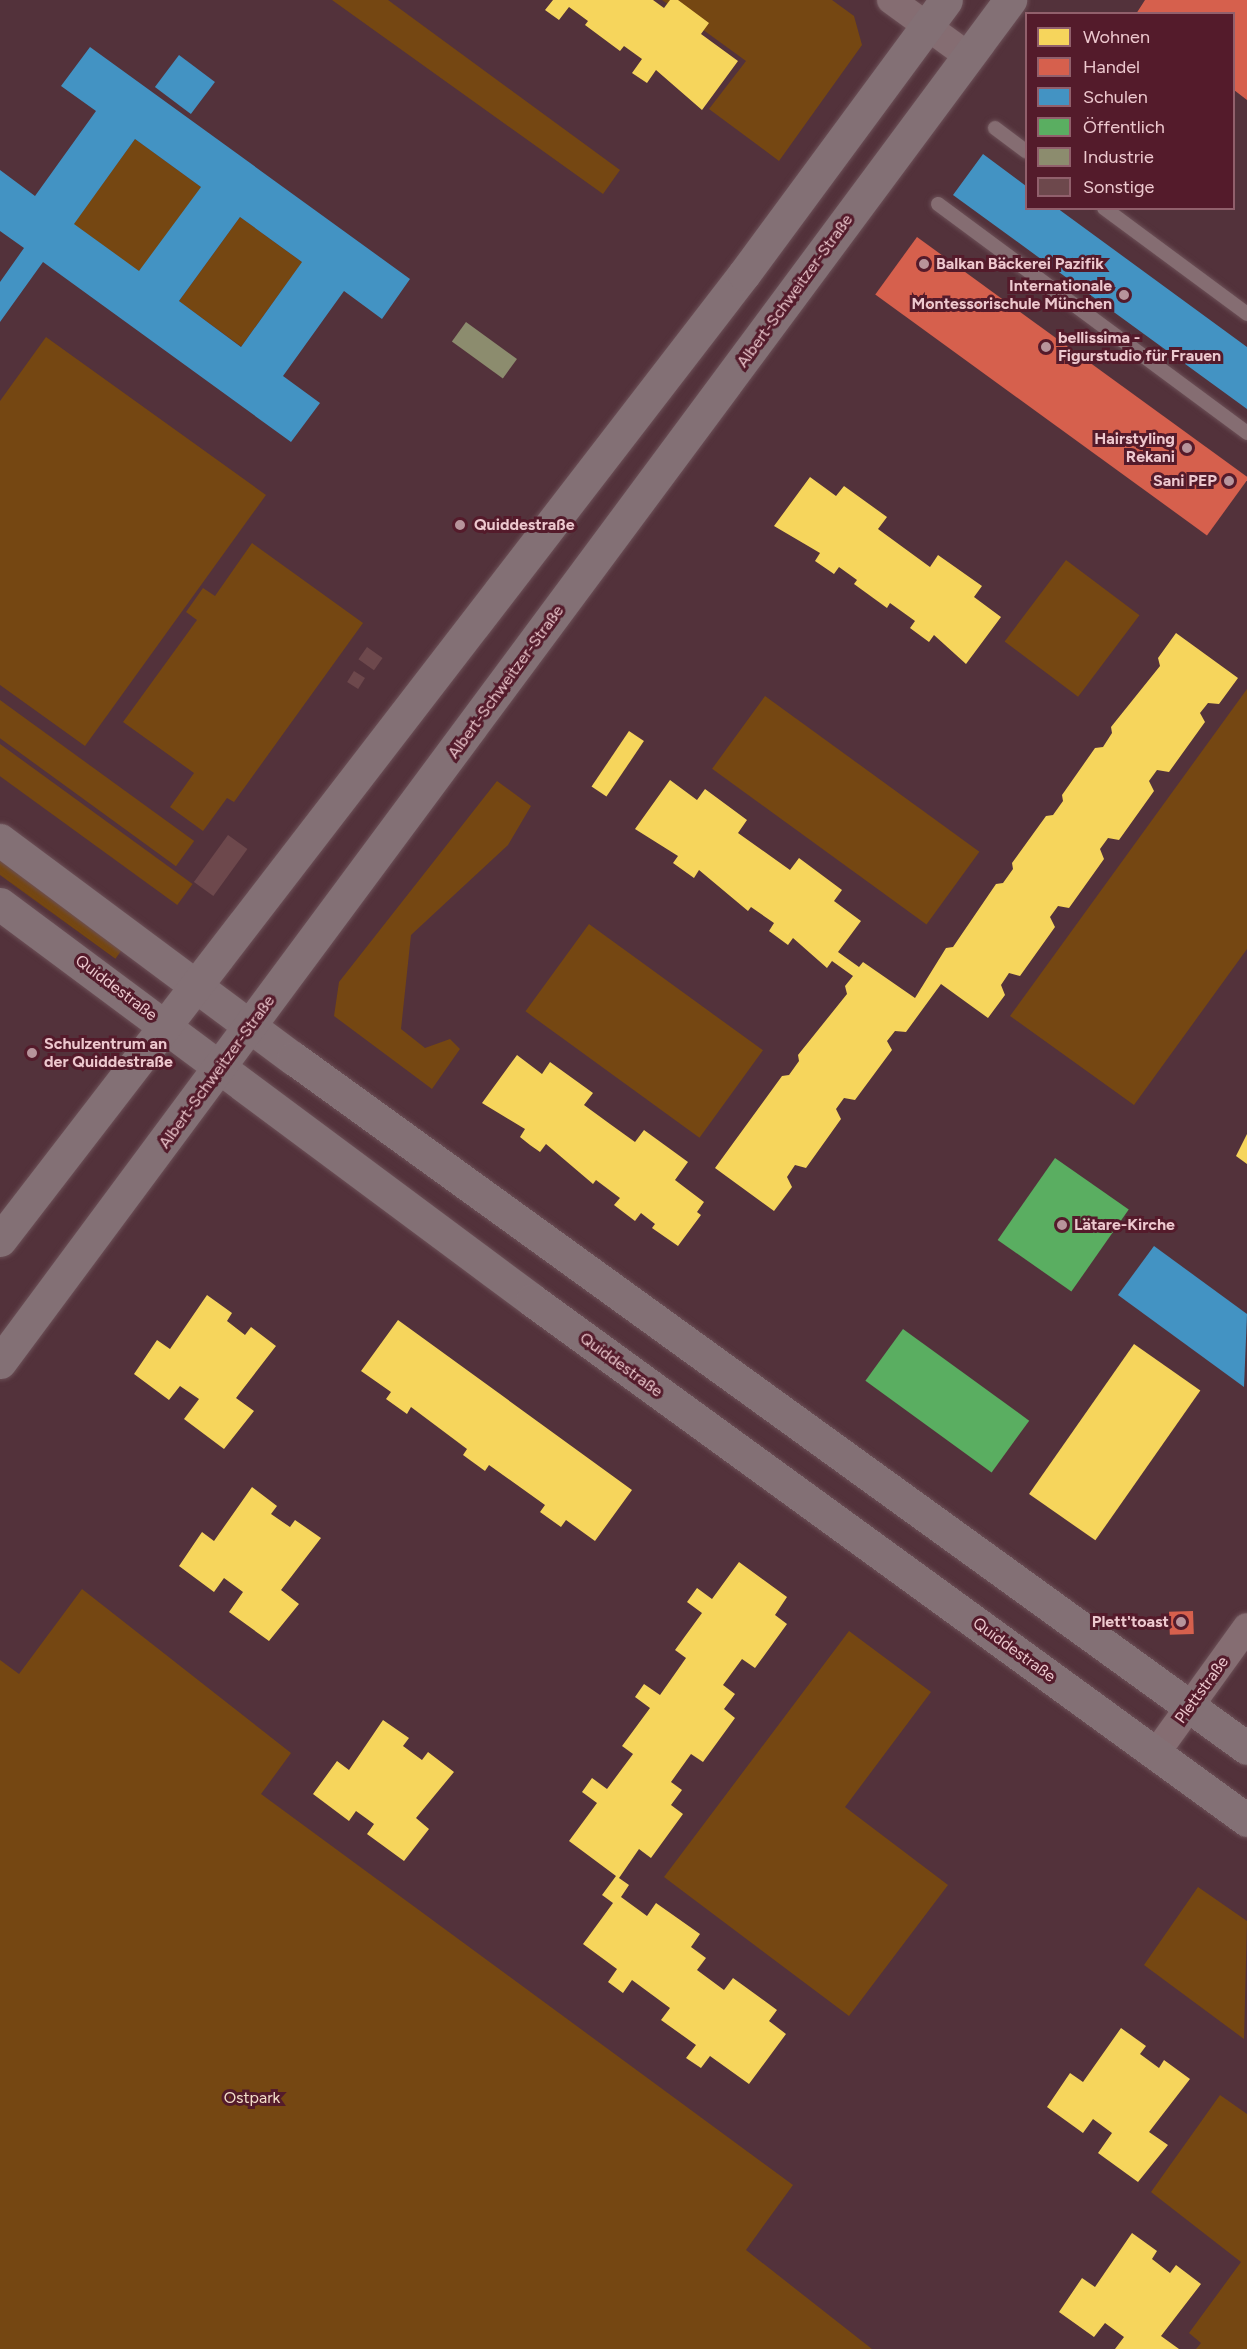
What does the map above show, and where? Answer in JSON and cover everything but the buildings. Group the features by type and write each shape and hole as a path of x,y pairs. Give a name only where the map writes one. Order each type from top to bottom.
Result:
{"main road":[{"path":"0,1240 744,274 946,0"},
{"name":"Albert-Schweitzer-Straße","path":"0,1362 1010,0"},
{"path":"0,840 251,1026 1247,1748"},
{"name":"Quiddestraße","path":"0,903 532,1300 1247,1820"}],"street":[{"path":"891,0 968,56"},
{"name":"Plettstraße","path":"1156,1753 1247,1627"}],"lane":[{"path":"995,128 1025,150"},
{"path":"938,204 1247,433"},
{"path":"1107,210 1247,314"}],"green space":[{"path":"332,0 388,0 620,170 603,194"},
{"path":"662,0 832,0 854,16 862,45 779,161 709,109 746,61"},
{"path":"135,139 201,187 140,272 73,224"},
{"path":"240,217 302,262 241,346 179,301"},
{"path":"46,337 266,495 85,746 0,685 0,401"},
{"path":"252,543 363,623 234,802 227,798 203,831 170,807 194,773 123,722 197,620 186,612 203,588 215,596"},
{"path":"1066,560 1139,615 1078,697 1005,641"},
{"path":"1247,689 1247,949 1134,1105 1010,1016"},
{"path":"765,696 979,852 926,925 712,769"},
{"path":"0,700 194,841 176,866 0,738"},
{"path":"0,744 193,884 177,905 0,776"},
{"path":"497,781 531,806 508,845 411,935 401,1029 425,1048 450,1039 460,1049 432,1089 334,1016 339,982"},
{"path":"0,854 125,945 115,959 0,875"},
{"path":"589,924 763,1050 699,1138 526,1011"},
{"name":"Ostpark","path":"82,1589 291,1753 261,1794 793,2185 746,2250 872,2349 0,2349 0,1660 19,1674"},
{"path":"849,1631 931,1692 845,1807 948,1885 849,2016 664,1877"},
{"path":"1198,1887 1247,1921 1244,2039 1144,1965"},
{"path":"1220,2095 1247,2114 1247,2349 1196,2349 1201,2343 1189,2333 1241,2262 1151,2192"}],"place":[{"name":"Balkan Bäckerei Pazifik","path":"924,264"},
{"name":"Internationale Montessorischule München","path":"1124,295"},
{"name":"bellissima - Figurstudio für Frauen","path":"1046,347"},
{"name":"Hairstyling Rekani","path":"1187,448"},
{"name":"Sani PEP","path":"1229,481"},
{"name":"Quiddestraße","path":"460,525"},
{"name":"Schulzentrum an der Quiddestraße","path":"32,1053"},
{"name":"Lätare-Kirche","path":"1062,1225"},
{"name":"Plett'toast","path":"1181,1622"}]}
